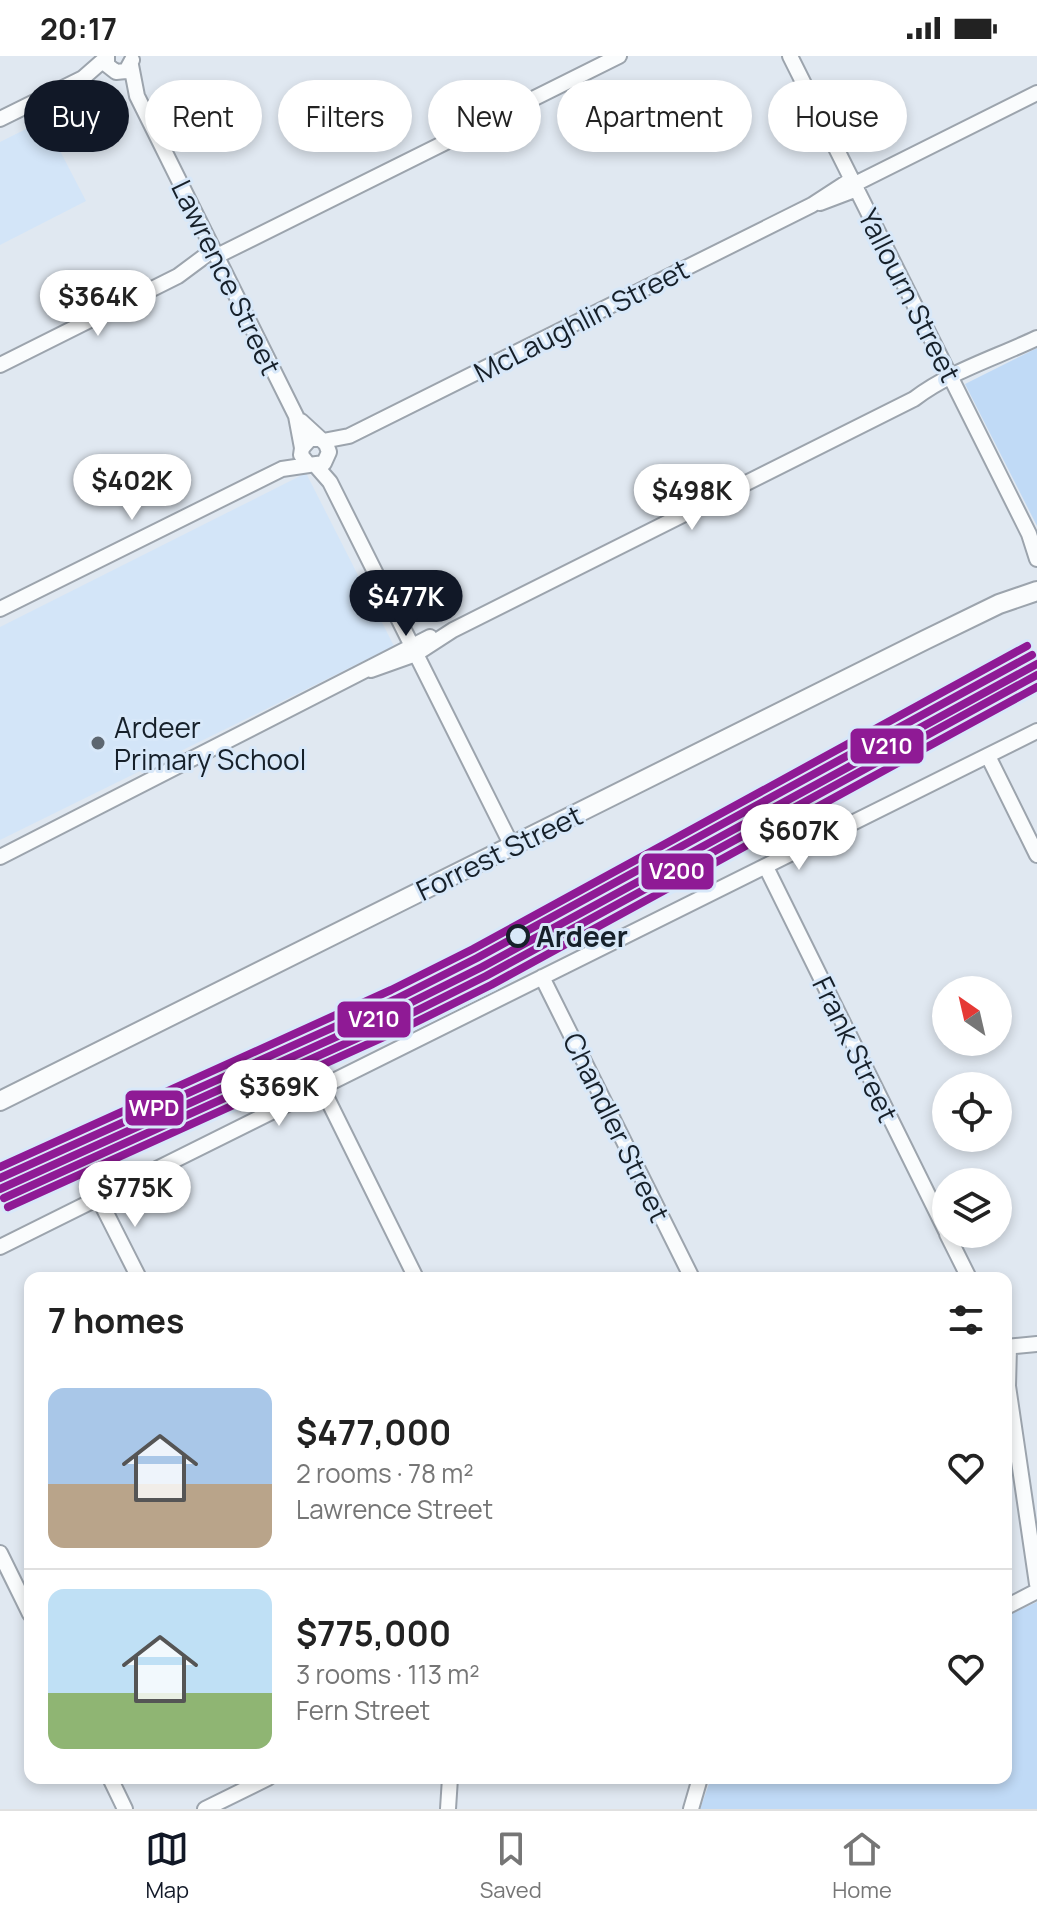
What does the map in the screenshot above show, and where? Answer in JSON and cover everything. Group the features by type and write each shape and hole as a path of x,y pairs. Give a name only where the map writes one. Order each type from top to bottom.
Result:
{"street":[{"path":"0,365 619,56"},
{"name":"Yallourn Street","path":"790,56 1033,539 1037,559"},
{"path":"0,119 111,64 126,71 133,60"},
{"name":"Lawrence Street","path":"133,60 137,96"},
{"name":"Lawrence Street","path":"111,64 137,96 296,416 320,454 330,482 512,846"},
{"name":"McLaughlin Street","path":"0,609 282,469 320,454 349,436 1037,93"},
{"path":"0,857 1037,338"},
{"name":"Lawrence Street","path":"296,416 302,449"},
{"name":"McLaughlin Street","path":"282,469 310,439 320,454"},
{"name":"Forrest Street","path":"0,1101 999,604 1037,579"},
{"name":"Forrest Street","path":"999,604 1037,591"},
{"path":"0,1247 1037,731"},
{"path":"988,756 1037,855"},
{"name":"Frank Street","path":"766,867 932,1203"},
{"name":"Chandler Street","path":"542,977 689,1272"},
{"path":"321,1086 413,1272"},
{"path":"98,1197 136,1272"},
{"name":"Frank Street","path":"954,1248 966,1272"},
{"path":"1012,1347 1037,1344"},
{"path":"1012,1416 1037,1584"},
{"path":"0,1553 24,1602"},
{"path":"1012,1604 1037,1591"},
{"path":"113,1784 125,1809"},
{"path":"205,1809 256,1784"},
{"path":"448,1809 450,1784"},
{"path":"691,1809 699,1784"}],"shaded area":[{"path":"24,130 24,152 61,152 86,201 0,245 0,142"},
{"path":"1037,348 1037,526 965,384"},
{"name":"Ardeer Primary School","path":"306,473 394,646 0,840 0,627"},
{"path":"1037,1602 1037,1809 700,1809 709,1784 1012,1784 1012,1613"}],"transit line":[{"path":"0,1167 391,990 473,949 1027,646"},
{"name":"WPD","path":"0,1178 396,999 477,958 1032,655"},
{"name":"V210","path":"0,1189 400,1008 482,967 1037,664"},
{"name":"V200","path":"4,1198 404,1017 486,976 1037,675"},
{"path":"8,1207 408,1026 491,985 1037,687"}],"place":[{"name":"Ardeer Primary School","path":"98,743"},
{"name":"Ardeer","path":"518,936"}]}
